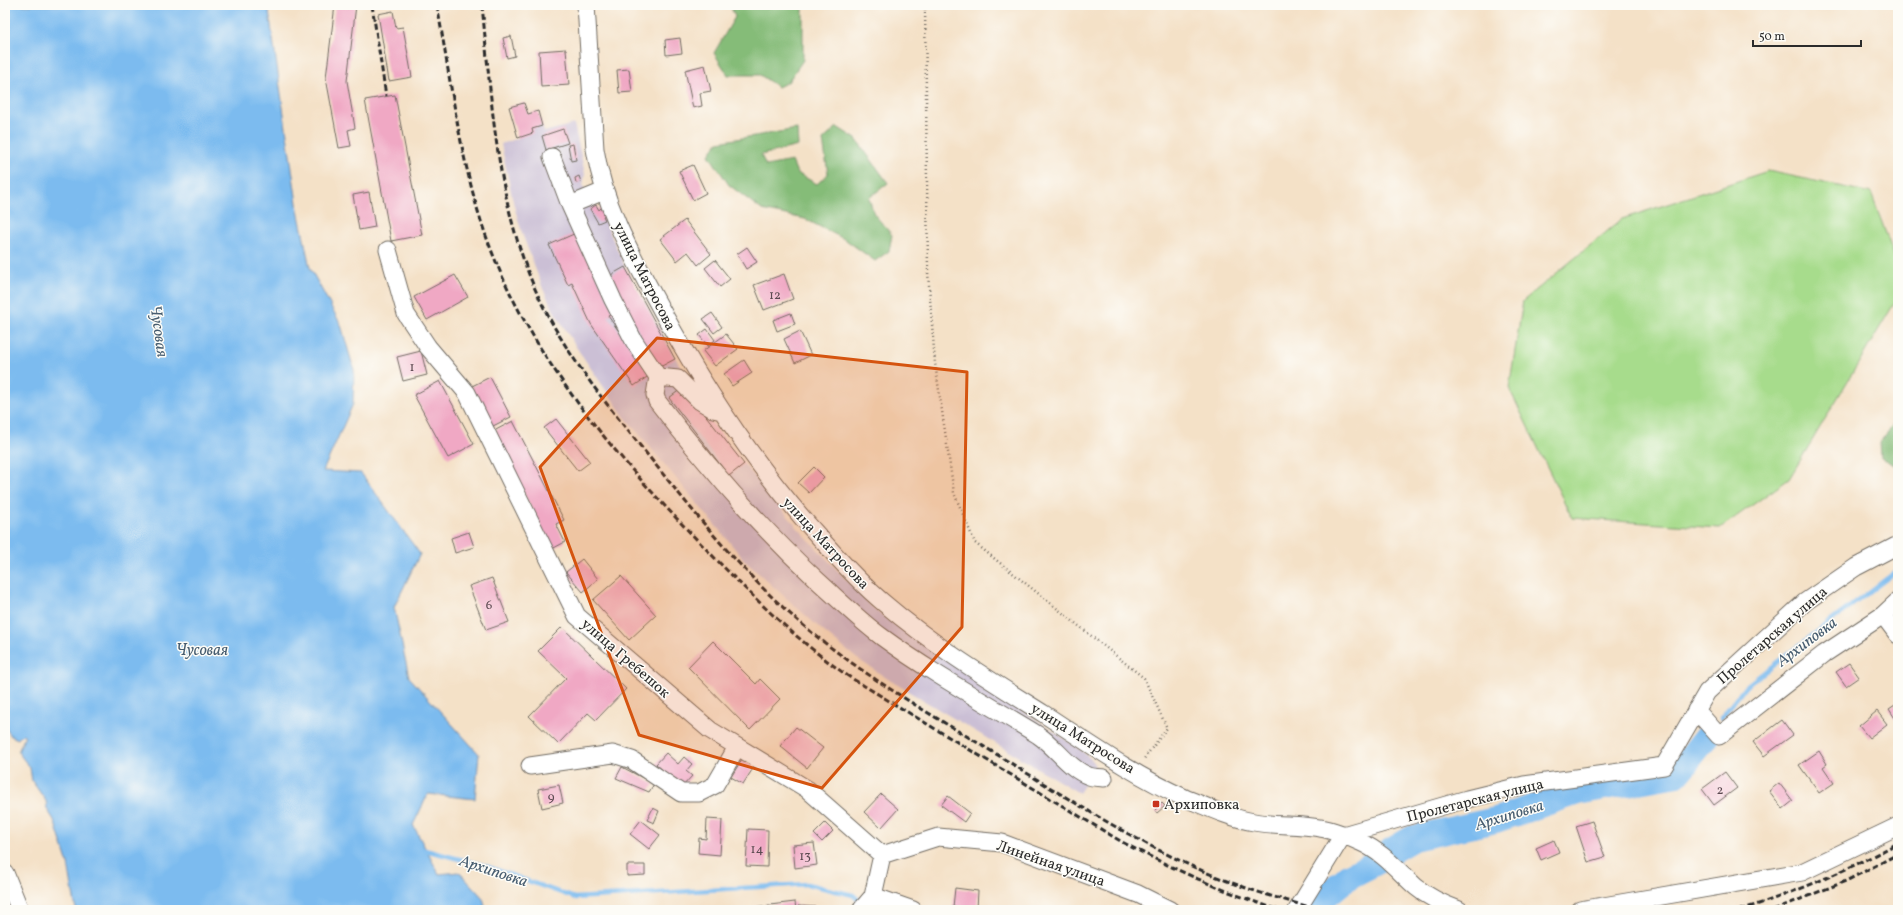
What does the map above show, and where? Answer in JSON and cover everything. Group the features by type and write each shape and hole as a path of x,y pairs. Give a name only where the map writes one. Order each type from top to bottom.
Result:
{"street":[{"name":"улица Матросова","path":"586,5 595,149 598,171 604,191 639,269 681,345 722,411 758,464 784,498 837,557 884,603 976,671 1106,756 1183,797 1241,819 1276,825 1319,828 1343,835"},
{"path":"552,157 570,205 613,300 634,340 658,377 655,395 657,401 723,482 775,539 852,612 906,654 1044,739 1075,768 1090,777 1104,778"},
{"path":"570,205 604,191"},
{"name":"улица Гребешок","path":"388,250 406,314 428,347 467,393 577,616 710,730 807,789 882,855"},
{"path":"658,377 678,379 700,401 713,409 722,411"},
{"name":"Пролетарская улица","path":"1343,835 1467,799 1524,785 1664,766 1707,692 1805,602 1856,567 1898,545"},
{"path":"1696,710 1719,736 1824,654 1883,615 1898,601"},
{"path":"1883,615 1898,635"},
{"path":"530,766 613,754 632,760 681,793 699,793 715,784 737,747"},
{"path":"1580,910 1802,872 1898,826"},
{"path":"1297,910 1343,835 1369,846 1394,865 1427,895 1438,902 1459,910"},
{"name":"Линейная улица","path":"882,855 938,837 1002,843 1138,894 1170,910"},
{"path":"861,910 873,896 882,855"},
{"path":"5,873 20,910"},
{"path":"873,896 913,910"}],"path":[{"path":"925,5 928,272 935,363 954,493 975,543 1144,678 1167,728 1134,771"}],"highlighted area":[{"path":"657,338 967,372 962,627 822,788 639,735 540,467"}],"shaded area":[{"path":"524,103 528,114 538,111 544,132 574,124 585,174 583,186 599,210 601,208 605,215 603,217 625,267 684,373 699,407 744,464 797,527 870,605 888,620 1081,750 1094,762 1095,769 1079,793 891,681 856,658 823,631 746,562 624,416 576,347 554,311 543,289 523,236 514,206 501,144 518,138 509,107"}],"green space":[{"path":"730,5 803,5 803,60 788,82 778,87 760,75 728,75 714,53 735,17"},
{"path":"837,127 856,139 888,183 869,198 874,214 892,235 889,251 875,261 846,240 805,219 762,210 729,185 709,155 718,142 797,129 798,146 761,155 766,166 792,161 797,173 817,184 828,174 823,140"},
{"path":"1768,171 1871,193 1898,266 1898,297 1789,479 1720,528 1572,518 1509,388 1523,301 1622,219"},
{"path":"1898,419 1898,467 1881,458 1880,442"}],"water":[{"name":"Чусовая","path":"5,5 268,5 298,210 310,268 341,325 354,370 353,404 323,471 361,473 420,554 394,607 409,677 479,754 475,799 428,794 413,825 439,874 459,872 483,898 486,910 76,910 68,864 54,820 47,809 46,801 32,781 30,768 18,752 25,736 23,734 18,739 11,736 5,727"}],"building":[{"path":"335,5 356,5 347,81 355,128 348,130 351,146 339,148 326,78"},
{"path":"393,11 396,28 403,27 412,77 389,81 378,14"},
{"path":"511,36 515,56 507,58 503,38"},
{"path":"680,38 682,53 666,55 665,40"},
{"path":"566,49 569,85 541,87 539,51"},
{"path":"705,65 711,91 700,93 702,106 693,108 685,70"},
{"path":"629,69 632,92 619,93 617,70"},
{"path":"395,95 422,235 391,241 365,100"},
{"path":"524,103 528,114 538,111 542,126 532,129 533,133 518,138 509,107"},
{"path":"563,129 568,143 546,150 542,136"},
{"path":"573,144 576,160 571,161 568,145"},
{"path":"693,165 706,193 693,200 679,171"},
{"path":"579,176 581,182 576,183 575,178"},
{"path":"369,192 375,227 359,230 353,195"},
{"path":"596,205 599,210 601,208 605,215 603,216 605,220 598,223 590,209"},
{"path":"685,220 711,254 698,265 688,252 677,261 660,239"},
{"path":"576,233 614,313 608,316 650,375 634,386 591,324 572,283 568,285 549,245"},
{"path":"747,247 757,262 746,269 737,254"},
{"path":"715,260 730,279 720,287 705,268"},
{"path":"625,267 675,359 658,368 609,276"},
{"path":"784,274 793,299 764,310 754,285"},
{"path":"455,275 468,297 427,320 414,297"},
{"path":"712,313 722,327 714,333 703,319"},
{"path":"791,313 795,324 777,331 773,320"},
{"path":"707,329 715,340 708,346 699,335"},
{"path":"800,331 811,355 795,363 784,339"},
{"path":"726,334 738,349 715,366 703,351"},
{"path":"421,351 427,375 403,381 397,357"},
{"path":"744,360 752,373 732,386 724,374"},
{"path":"490,377 511,417 491,427 470,387"},
{"path":"440,381 474,444 448,458 414,395"},
{"path":"681,389 699,407 744,464 729,476 669,398"},
{"path":"556,419 590,462 578,471 544,428"},
{"path":"513,421 564,520 556,524 565,542 552,549 492,432"},
{"path":"814,467 824,477 809,493 798,483"},
{"path":"469,532 474,547 455,553 451,538"},
{"path":"582,559 598,579 583,592 566,572"},
{"path":"621,576 656,615 629,640 593,600"},
{"path":"492,578 509,622 486,630 469,586"},
{"path":"562,627 626,689 596,720 588,713 558,744 529,716 566,678 538,651"},
{"path":"713,641 756,684 760,679 780,699 750,730 688,667"},
{"path":"1849,663 1859,677 1846,686 1836,672"},
{"path":"1898,703 1898,723 1889,709"},
{"path":"1877,711 1887,724 1869,738 1859,726"},
{"path":"1782,720 1793,735 1764,756 1753,742"},
{"path":"796,727 823,748 807,768 780,746"},
{"path":"1819,751 1827,764 1823,767 1834,783 1819,793 1799,765"},
{"path":"666,753 678,764 684,757 692,764 686,771 692,776 682,787 656,764"},
{"path":"742,759 754,767 743,784 731,777"},
{"path":"622,767 654,784 649,792 616,778"},
{"path":"1725,772 1737,788 1714,805 1702,789"},
{"path":"1779,783 1793,801 1783,809 1769,791"},
{"path":"559,785 563,803 542,808 538,789"},
{"path":"881,794 898,809 881,828 864,812"},
{"path":"948,796 970,813 964,822 941,805"},
{"path":"1162,803 1165,806 1157,813 1155,810"},
{"path":"653,808 659,811 654,823 647,820"},
{"path":"707,819 722,820 720,855 698,853 699,838 706,839"},
{"path":"641,820 660,835 649,849 630,834"},
{"path":"1592,821 1605,857 1588,862 1576,826"},
{"path":"825,823 833,831 822,842 814,834"},
{"path":"748,829 768,830 767,867 746,866"},
{"path":"1554,840 1559,852 1541,860 1536,848"},
{"path":"814,843 817,865 795,868 793,845"},
{"path":"627,865 645,865 645,875 627,876"},
{"path":"955,888 978,891 977,909 953,907"},
{"path":"795,902 796,910 753,910 753,907"},
{"path":"798,906 822,907 822,910 798,910"}],"waterway":[{"name":"Архиповка","path":"1721,718 1746,686 1898,570"},
{"name":"Архиповка","path":"1315,910 1324,897 1348,877 1375,863 1389,852 1413,838 1496,820 1578,792 1677,774 1708,735"},
{"name":"Архиповка","path":"421,849 486,866 575,898 807,884 853,895 863,904"}],"railway":[{"path":"372,5 386,96"},
{"path":"437,5 461,141 473,195 499,269 521,314 546,358 606,439 673,515 775,617 810,648 848,676 1122,842 1238,896 1279,910"},
{"path":"482,5 492,109 502,177 509,211 519,244 530,277 541,301 552,324 595,388 676,491 748,573 810,631 857,667 907,700 1107,822 1139,840 1204,872 1258,892 1320,910"},
{"path":"1740,910 1821,880 1898,843"},
{"path":"1773,910 1846,881 1898,854"}],"place":[{"name":"Архиповка","path":"1156,804"}]}
